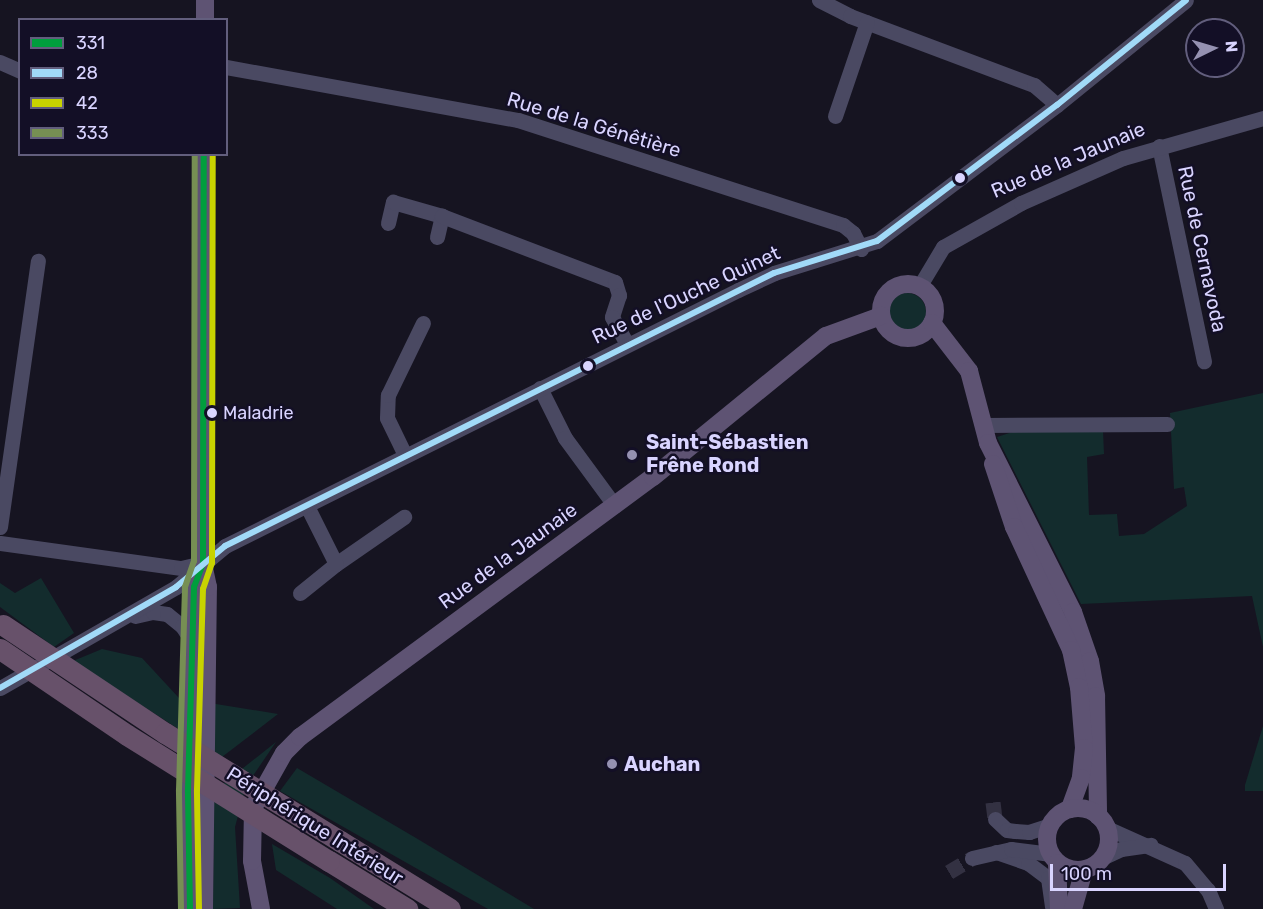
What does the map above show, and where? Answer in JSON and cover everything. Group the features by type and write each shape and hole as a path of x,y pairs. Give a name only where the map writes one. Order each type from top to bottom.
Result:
{"highway":[{"name":"Périphérique Intérieur","path":"2,624 165,733 450,909"},
{"path":"0,649 127,735 407,909"}],"main road":[{"path":"205,0 205,18"},
{"path":"204,156 203,563 208,587 204,909"},
{"path":"932,323 920,335 904,338 889,331 881,316 882,303 894,288 906,284 919,287 932,299 932,323 969,371 992,451 1073,612 1090,661 1096,696 1103,822 1109,843 1104,857 1084,870 1073,909"},
{"name":"Rue de la Jaunaie","path":"258,903 251,839 253,808 284,753 408,654 513,583 615,506 826,336 881,316"},
{"path":"992,451 998,485 1071,650 1079,687 1083,763 1070,809 1050,825 1047,840 1054,858 1059,909"},
{"path":"190,909 189,826 194,587 203,563"},
{"path":"1070,809 1085,809 1103,822"},
{"path":"189,826 196,836 196,909"},
{"path":"1054,858 1084,870"}],"street":[{"name":"Rue de l'Ouche Quinet","path":"116,622 184,582 225,546 405,455 774,273 861,249 895,229 1057,105 1185,0"},
{"path":"823,1 867,22 1034,85 1057,105"},
{"path":"835,116 867,22"},
{"path":"0,62 18,70"},
{"name":"Rue de la Génêtière","path":"228,67 518,120 843,225 853,233 861,249"},
{"name":"Rue de la Jaunaie","path":"919,287 933,257 962,234 1021,203 1159,146 1263,118"},
{"name":"Rue de Cernavoda","path":"1159,146 1204,361"},
{"path":"388,223 393,202 442,216 615,282 619,295 612,317 627,344"},
{"path":"437,237 442,216"},
{"path":"0,527 38,261"},
{"path":"405,455 387,418 388,396 423,323"},
{"path":"540,388 565,438 615,506"},
{"path":"983,425 1167,424"},
{"path":"307,506 336,564"},
{"path":"300,593 336,564 404,517"},
{"path":"0,543 181,568 203,563"},
{"path":"1035,572 1073,612"},
{"path":"0,688 116,622 145,613 161,613 177,621 194,644"},
{"path":"995,819 1007,830 1015,831 1029,832 1050,825"},
{"path":"1103,822 1185,863 1208,890 1216,909"},
{"path":"1104,857 1121,849 1151,845"},
{"path":"972,858 1011,849 1054,858"},
{"path":"996,852 1028,863 1048,878 1052,909"}],"green space":[{"path":"907,293 920,299 926,312 920,325 907,331 894,325 888,312 894,299"},
{"path":"1263,393 1263,647 1252,596 1081,604 997,437 1019,430 1103,430 1104,454 1087,457 1089,515 1117,514 1119,536 1144,534 1187,506 1184,487 1174,489 1170,413"},
{"path":"41,578 74,633 54,647 0,607 0,583 15,593"},
{"path":"102,649 142,658 179,698 278,714 222,757 73,661"},
{"path":"1263,726 1263,791 1245,791 1245,785"},
{"path":"276,742 246,786 235,827 240,908 213,909 214,791"},
{"path":"297,768 534,909 488,909 280,791"},
{"path":"272,844 330,878 374,909 337,909 276,870"}],"tunnel":[{"path":"993,802 995,819"},
{"path":"949,872 972,858"}],"transit line":[{"name":"28","path":"0,688 176,587 225,546 774,273 877,241 1057,105 1186,0"},
{"name":"333","path":"181,909 179,790 185,587 194,561 195,156"},
{"name":"331","path":"190,909 188,790 194,587 203,563 204,156"},
{"name":"42","path":"199,909 197,790 203,589 212,563 213,156"}],"place":[{"name":"Maladrie","path":"212,413"},
{"name":"Saint-Sébastien Frêne Rond","path":"632,455"},
{"name":"Auchan","path":"612,764"}]}
